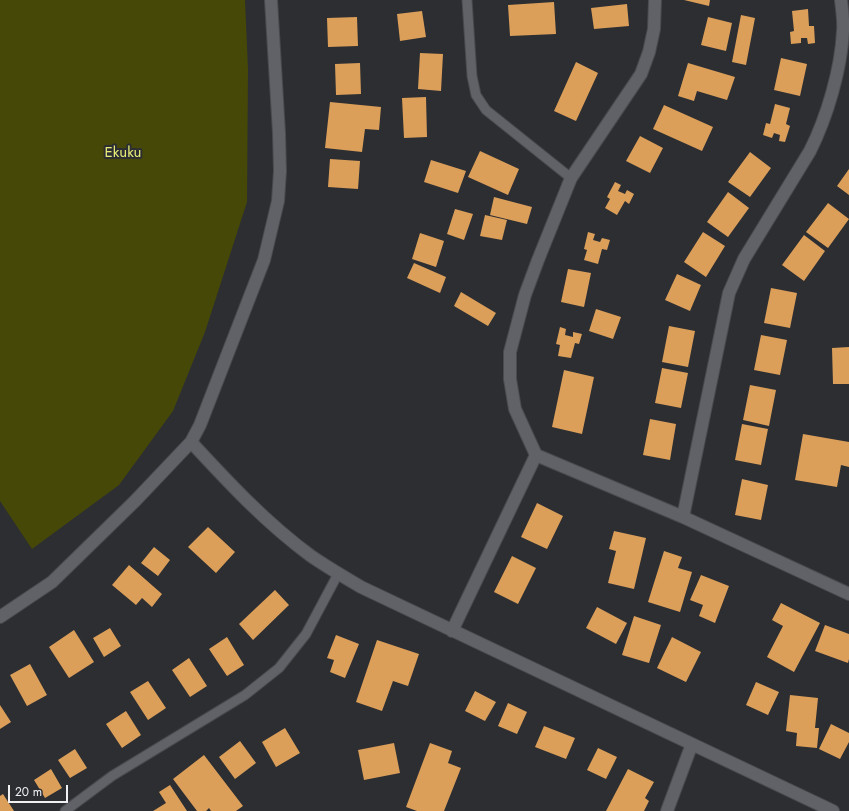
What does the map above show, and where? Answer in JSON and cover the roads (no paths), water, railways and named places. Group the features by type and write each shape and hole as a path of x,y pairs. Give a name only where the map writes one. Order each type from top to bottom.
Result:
{"street":[{"path":"0,617 52,582 135,501 191,442 205,413 264,260 278,200 280,171 279,141 271,0"},
{"path":"655,0 652,37 649,52 641,74 571,178 525,295 510,352 510,379 515,409 536,455 683,517 849,594"},
{"path":"683,517 729,293 744,259 810,151 819,133 828,108 840,62 843,30 841,0"},
{"path":"191,442 260,512 311,556 338,574 361,587 833,811"},
{"path":"452,630 536,455"},
{"path":"667,811 692,744"}],"lane":[{"path":"467,0 472,76 476,95 486,110 571,178"},
{"path":"65,811 112,776 245,695 279,668 306,634 338,574"}],"park label":[{"name":"Ekuku","path":"123,153"}]}
